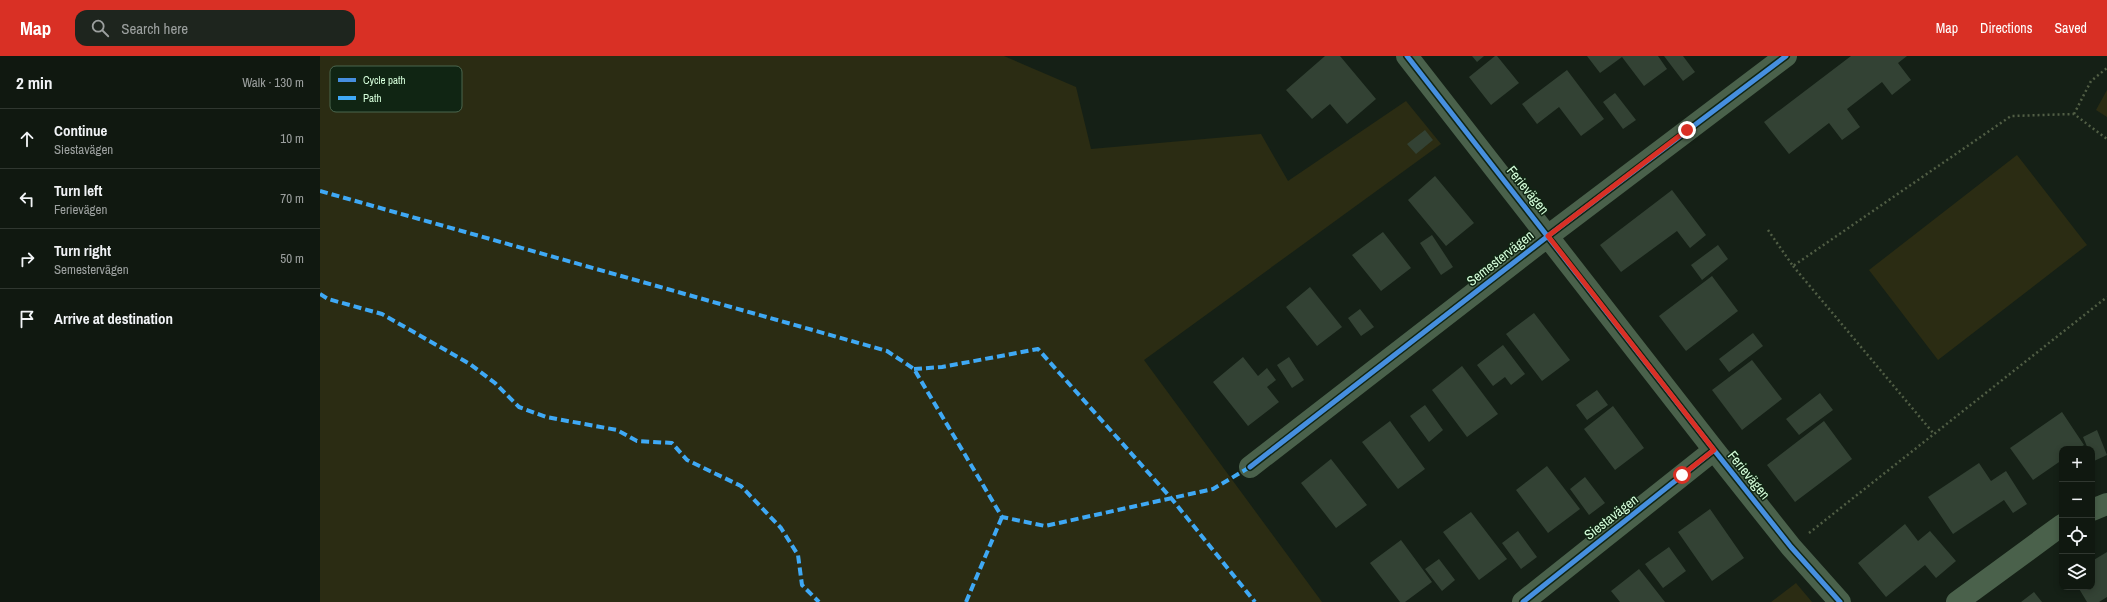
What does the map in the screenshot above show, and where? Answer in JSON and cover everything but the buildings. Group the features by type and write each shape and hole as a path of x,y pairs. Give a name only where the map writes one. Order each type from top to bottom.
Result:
{"street":[{"name":"Ferievägen","path":"1407,56 1714,450 1791,547 1840,602"},
{"name":"Semestervägen","path":"1250,467 1548,236 1786,56"},
{"name":"Siestavägen","path":"1523,602 1714,450"},
{"path":"2095,509 2107,504"},
{"path":"1957,602 2059,527"}],"path":[{"path":"2074,114 2090,81 2107,68"},
{"path":"1793,266 2011,116 2074,114 2107,139"},
{"path":"1768,230 1793,266 1934,434"},
{"path":"1791,547 2107,297"}],"green space":[{"path":"320,56 1004,56 1076,87 1091,149 1261,134 1288,181 1406,101 1441,144 1144,360 1322,602 320,602"},
{"path":"2107,90 2107,117 2096,110"},
{"path":"2017,155 2087,245 1938,360 1869,270"},
{"path":"1796,583 1812,602 1771,602"}],"marked path":[{"path":"320,191 887,351 914,369 1002,517 1045,526 1213,489 1250,467"},
{"path":"320,294 328,299 382,314 470,364 495,383 519,407 546,417 617,430 637,441 672,443 687,460 741,486 781,528 798,555 802,585 819,602"},
{"path":"914,369 942,367 1038,349 1171,498 1255,602"},
{"path":"966,602 1002,517"}],"cycle path":[{"path":"1407,56 1714,450 1791,547 1840,602"},
{"path":"1250,467 1548,236 1786,56"},
{"path":"1523,602 1714,450"}],"route":[{"path":"1682,475 1714,450 1548,236 1687,130"}]}
